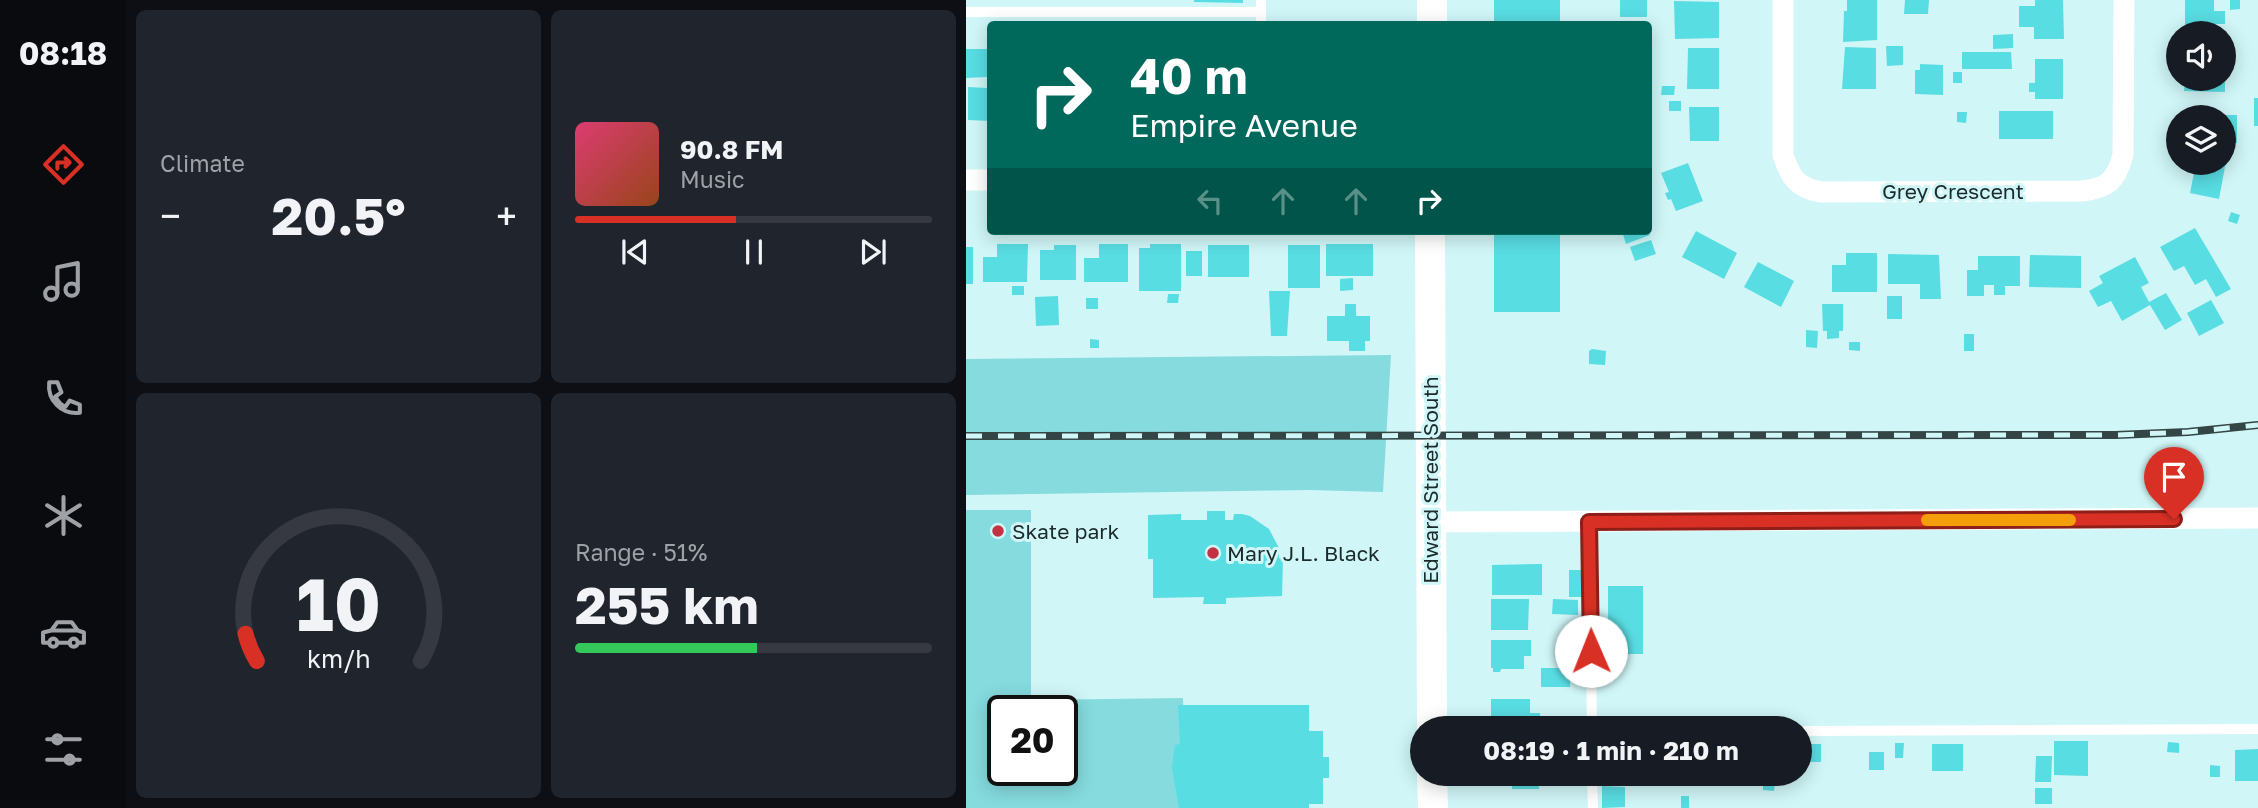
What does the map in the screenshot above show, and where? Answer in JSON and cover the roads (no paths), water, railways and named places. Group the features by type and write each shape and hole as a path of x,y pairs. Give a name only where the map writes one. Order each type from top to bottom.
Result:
{"main road":[{"path":"1432,0 1432,21"},
{"name":"Edward Street South","path":"1430,235 1432,716"},
{"path":"1432,786 1433,808"}],"street":[{"name":"Grey Crescent","path":"1783,0 1783,155 1788,171 1796,181 1807,191 1822,192 2082,191 2099,189 2110,183 2119,170 2123,155 2124,0"},
{"path":"966,180 987,180"},
{"path":"1431,522 2258,519"}],"lane":[{"path":"1261,0 1261,21"},
{"path":"966,12 1261,12"},
{"path":"1589,522 1592,716"},
{"path":"1812,731 2258,729"},
{"path":"1592,786 1593,808"}],"railway":[{"path":"966,436 2116,435 2258,425"}],"place":[{"name":"Skate park","path":"998,531"},
{"name":"Mary J.L. Black","path":"1213,553"}]}
